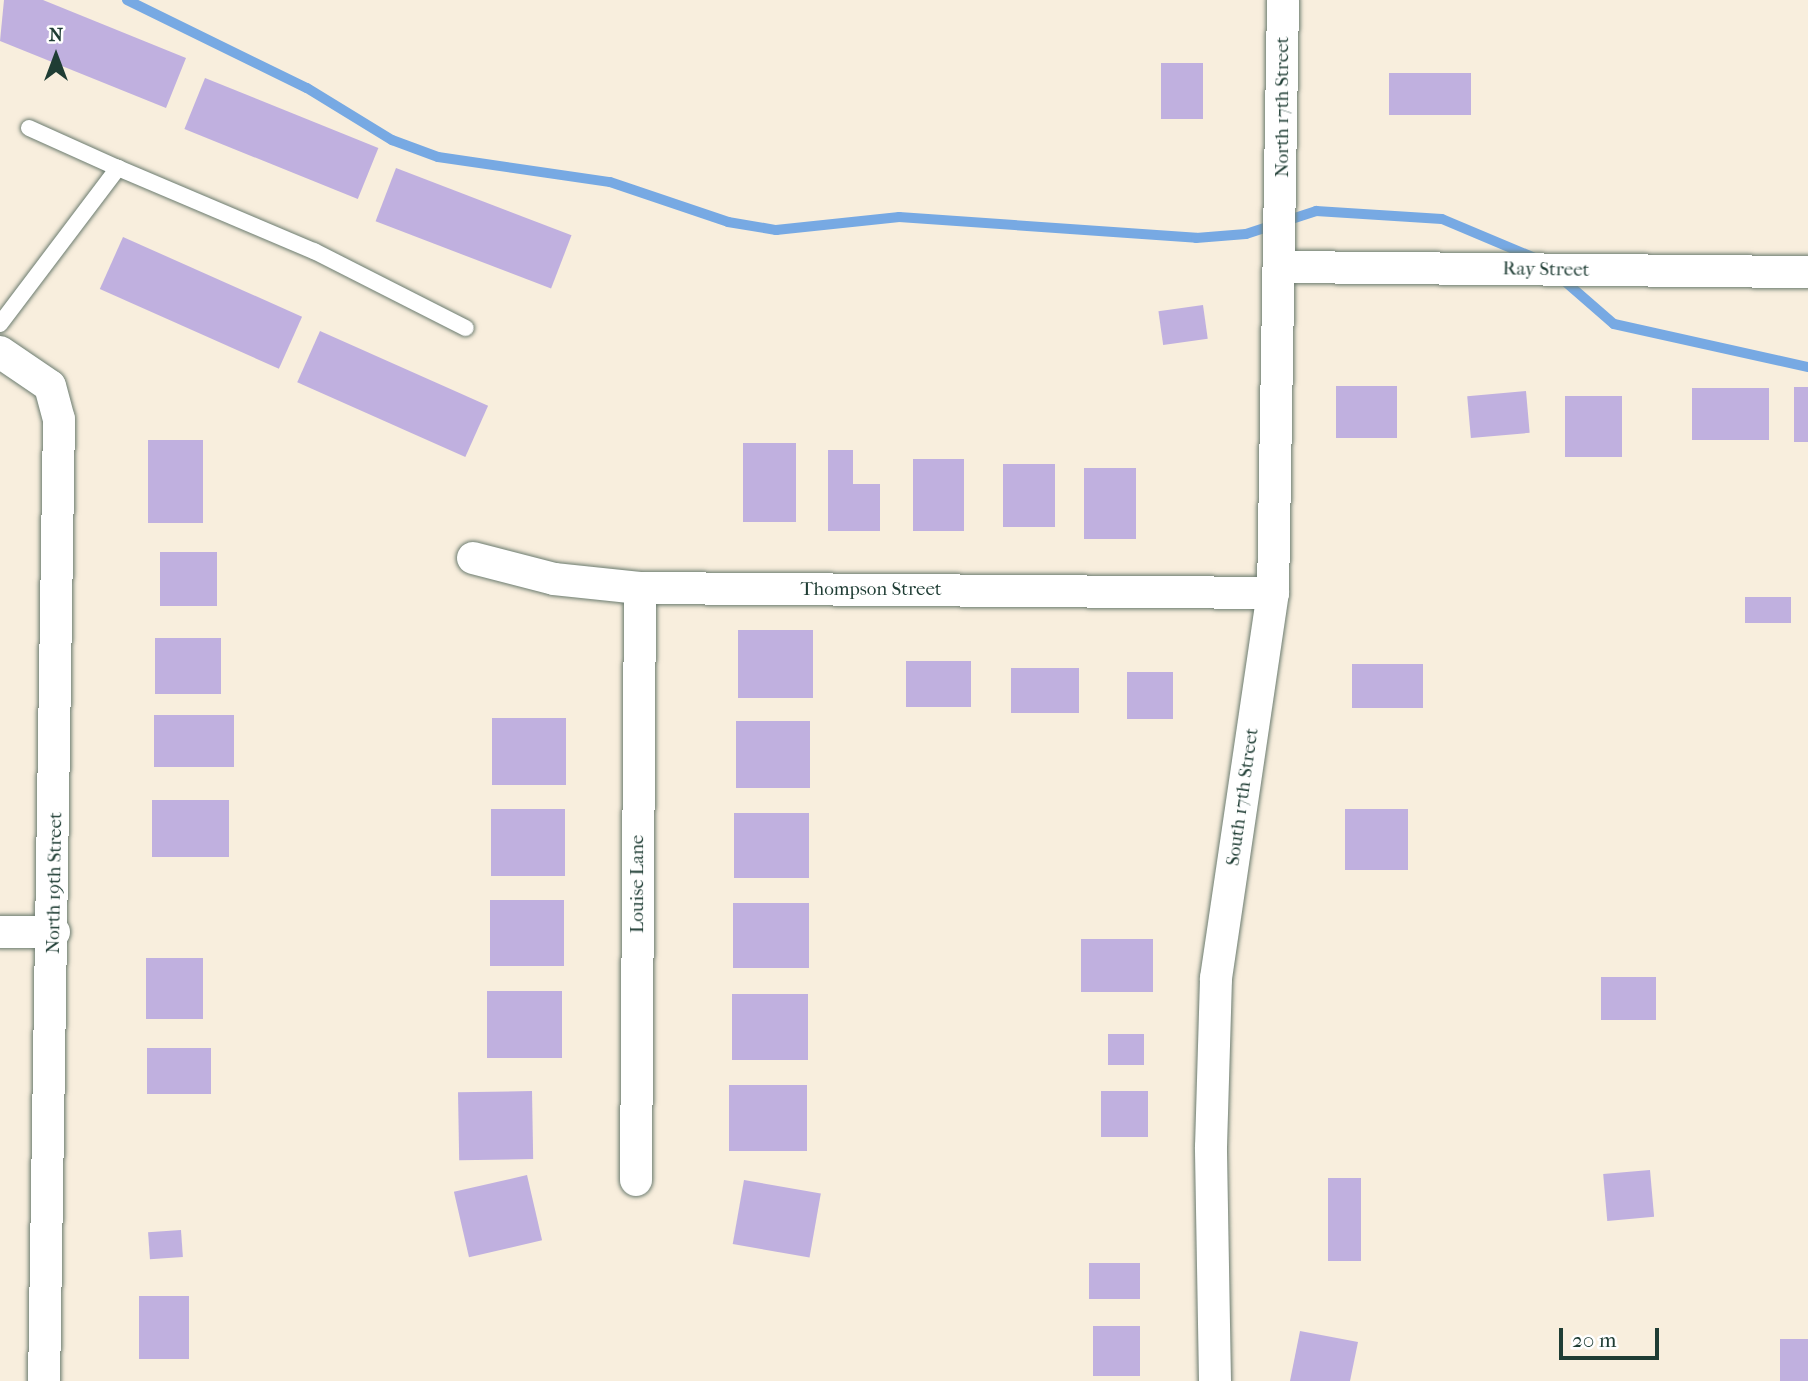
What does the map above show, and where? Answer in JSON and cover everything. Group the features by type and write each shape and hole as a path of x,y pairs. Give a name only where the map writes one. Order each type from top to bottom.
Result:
{"street":[{"name":"North 17th Street","path":"1283,0 1283,214"},
{"name":"South 17th Street","path":"1215,1381 1211,1146 1216,978 1273,593 1283,214"},
{"name":"Ray Street","path":"1283,267 1808,272"},
{"name":"North 19th Street","path":"0,352 50,386 59,419 54,932 44,1381"},
{"name":"Thompson Street","path":"473,558 554,579 640,588 1273,593"},
{"name":"Louise Lane","path":"636,1180 640,588"},
{"path":"0,932 54,932"}],"lane":[{"path":"29,128 314,251 466,328"},
{"path":"0,324 118,168"}],"building":[{"path":"4,0 43,0 186,58 166,108 0,41"},
{"path":"1161,63 1203,63 1203,119 1161,119"},
{"path":"1389,73 1471,73 1471,115 1389,115"},
{"path":"205,78 378,148 358,199 184,129"},
{"path":"396,168 572,235 551,289 376,221"},
{"path":"123,237 302,317 279,369 100,289"},
{"path":"1203,305 1208,339 1163,345 1158,311"},
{"path":"320,331 488,406 465,457 297,382"},
{"path":"1336,386 1397,386 1397,438 1336,438"},
{"path":"1794,387 1808,387 1808,442 1794,442"},
{"path":"1692,388 1769,388 1769,440 1692,440"},
{"path":"1526,391 1530,433 1471,438 1467,396"},
{"path":"1565,396 1622,396 1622,457 1565,457"},
{"path":"148,440 203,440 203,523 148,523"},
{"path":"743,443 796,443 796,522 743,522"},
{"path":"828,450 853,450 853,484 880,484 880,531 828,531"},
{"path":"913,459 964,459 964,531 913,531"},
{"path":"1003,464 1055,464 1055,527 1003,527"},
{"path":"1084,468 1136,468 1136,539 1084,539"},
{"path":"160,552 217,552 217,606 160,606"},
{"path":"1745,597 1791,597 1791,623 1745,623"},
{"path":"738,630 813,630 813,698 738,698"},
{"path":"155,638 221,638 221,694 155,694"},
{"path":"906,661 971,661 971,707 906,707"},
{"path":"1352,664 1423,664 1423,708 1352,708"},
{"path":"1011,668 1079,668 1079,713 1011,713"},
{"path":"1127,672 1173,672 1173,719 1127,719"},
{"path":"154,715 234,715 234,767 154,767"},
{"path":"492,718 566,718 566,785 492,785"},
{"path":"736,721 810,721 810,788 736,788"},
{"path":"152,800 229,800 229,857 152,857"},
{"path":"491,809 565,809 565,876 491,876"},
{"path":"1345,809 1408,809 1408,870 1345,870"},
{"path":"734,813 809,813 809,878 734,878"},
{"path":"490,900 564,900 564,966 490,966"},
{"path":"733,903 809,903 809,968 733,968"},
{"path":"1081,939 1153,939 1153,992 1081,992"},
{"path":"146,958 203,958 203,1019 146,1019"},
{"path":"1601,977 1656,977 1656,1020 1601,1020"},
{"path":"487,991 562,991 562,1058 487,1058"},
{"path":"732,994 808,994 808,1060 732,1060"},
{"path":"1108,1034 1144,1034 1144,1065 1108,1065"},
{"path":"147,1048 211,1048 211,1094 147,1094"},
{"path":"729,1085 807,1085 807,1151 729,1151"},
{"path":"532,1091 533,1159 459,1160 458,1092"},
{"path":"1101,1091 1148,1091 1148,1137 1101,1137"},
{"path":"1650,1170 1654,1217 1607,1221 1603,1174"},
{"path":"527,1175 542,1240 469,1257 454,1192"},
{"path":"1328,1178 1361,1178 1361,1261 1328,1261"},
{"path":"744,1180 821,1194 810,1258 733,1244"},
{"path":"181,1230 183,1257 150,1259 148,1232"},
{"path":"1089,1263 1140,1263 1140,1299 1089,1299"},
{"path":"139,1296 189,1296 189,1359 139,1359"},
{"path":"1093,1326 1140,1326 1140,1376 1093,1376"},
{"path":"1300,1331 1358,1342 1350,1381 1290,1381"},
{"path":"1780,1339 1808,1339 1808,1381 1780,1381"}],"waterway":[{"path":"127,0 307,88 392,140 438,157 610,182 728,222 776,230 899,217 1196,238 1246,234 1316,211 1442,219 1542,261"},
{"path":"1561,278 1614,324 1808,367"}]}
